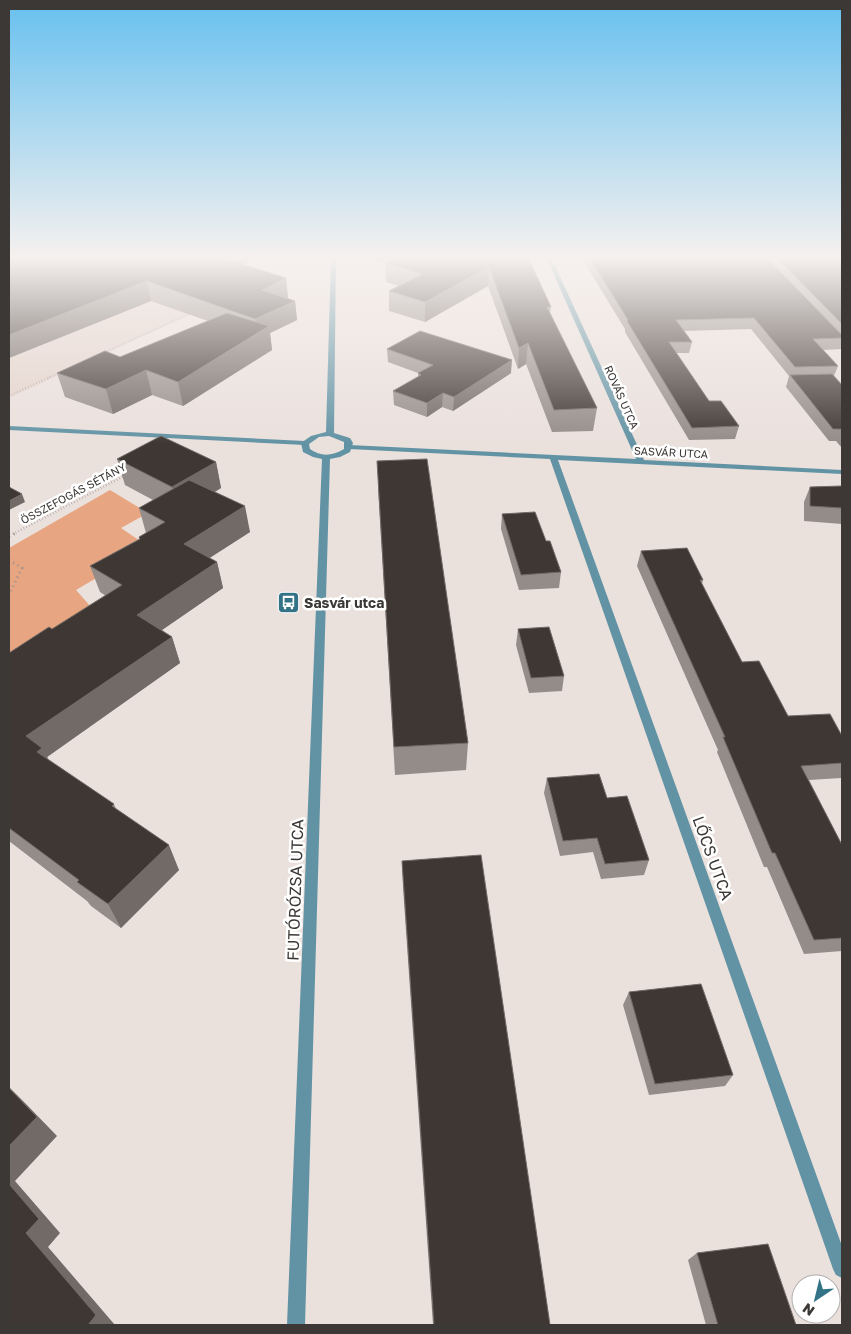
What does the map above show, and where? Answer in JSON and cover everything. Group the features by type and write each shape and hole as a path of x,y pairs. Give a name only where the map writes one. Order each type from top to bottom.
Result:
{"street":[{"path":"330,434 333,319"},
{"name":"ROVÁS UTCA","path":"576,319 641,462"},
{"path":"9,428 305,444 318,436 330,434 347,440 349,447 338,455 326,457 309,453 306,450 305,444"},
{"name":"SASVÁR UTCA","path":"349,447 842,472"},
{"name":"FUTÓRÓZSA UTCA","path":"296,1325 326,457"},
{"name":"LŐCS UTCA","path":"553,457 842,1269"}],"path":[{"path":"100,355 176,319"},
{"path":"9,396 60,373"},
{"name":"ÖSSZEFOGÁS SÉTÁNY","path":"9,536 129,473"},
{"path":"9,560 22,568 9,596"}],"shaded area":[{"path":"9,319 180,319 9,398"},
{"path":"110,490 148,513 121,528 149,547 76,590 98,615 9,671 9,548"}],"building":[{"path":"9,319 49,319 9,335"},
{"path":"212,319 247,319 269,326 178,382 146,370 106,389 57,373 105,351 120,357"},
{"path":"508,319 553,319 597,408 554,410 528,343 519,348"},
{"path":"705,319 676,320 692,342 669,342 709,401 721,401 739,426 692,428 628,320"},
{"path":"755,319 827,319 842,335 842,338 813,339 838,366 795,367"},
{"path":"420,331 512,360 454,397 443,393 427,403 393,391 421,375 418,373 433,365 387,349"},
{"path":"832,374 842,385 842,430 833,429 790,375"},
{"path":"161,436 216,462 172,487 117,459"},
{"path":"427,459 468,743 394,747 377,461"},
{"path":"189,480 245,506 184,544 217,562 137,615 172,637 26,736 42,748 37,752 114,804 112,806 169,845 108,904 9,828 9,653 49,627 52,629 122,585 90,566 140,539 139,537 165,522 139,508"},
{"path":"842,486 842,508 810,506 810,487"},
{"path":"9,487 22,494 9,501"},
{"path":"535,512 546,541 550,541 561,572 521,575 502,514"},
{"path":"687,548 703,580 700,580 742,662 759,661 788,716 830,714 842,736 842,763 801,766 842,845 842,938 814,940 775,853 772,853 723,737 725,737 641,551"},
{"path":"549,627 564,676 531,678 518,629"},
{"path":"599,774 607,798 627,796 649,860 605,864 597,838 563,841 547,778"},
{"path":"481,855 550,1325 434,1325 402,861"},
{"path":"701,984 733,1075 655,1084 629,992"},
{"path":"9,1088 37,1117 9,1146"},
{"path":"9,1184 39,1219 26,1233 96,1315 88,1325 9,1325"},
{"path":"768,1244 791,1311 791,1324 796,1325 718,1325 697,1253"}],"place":[{"name":"Sasvár utca","path":"288,602"}]}
